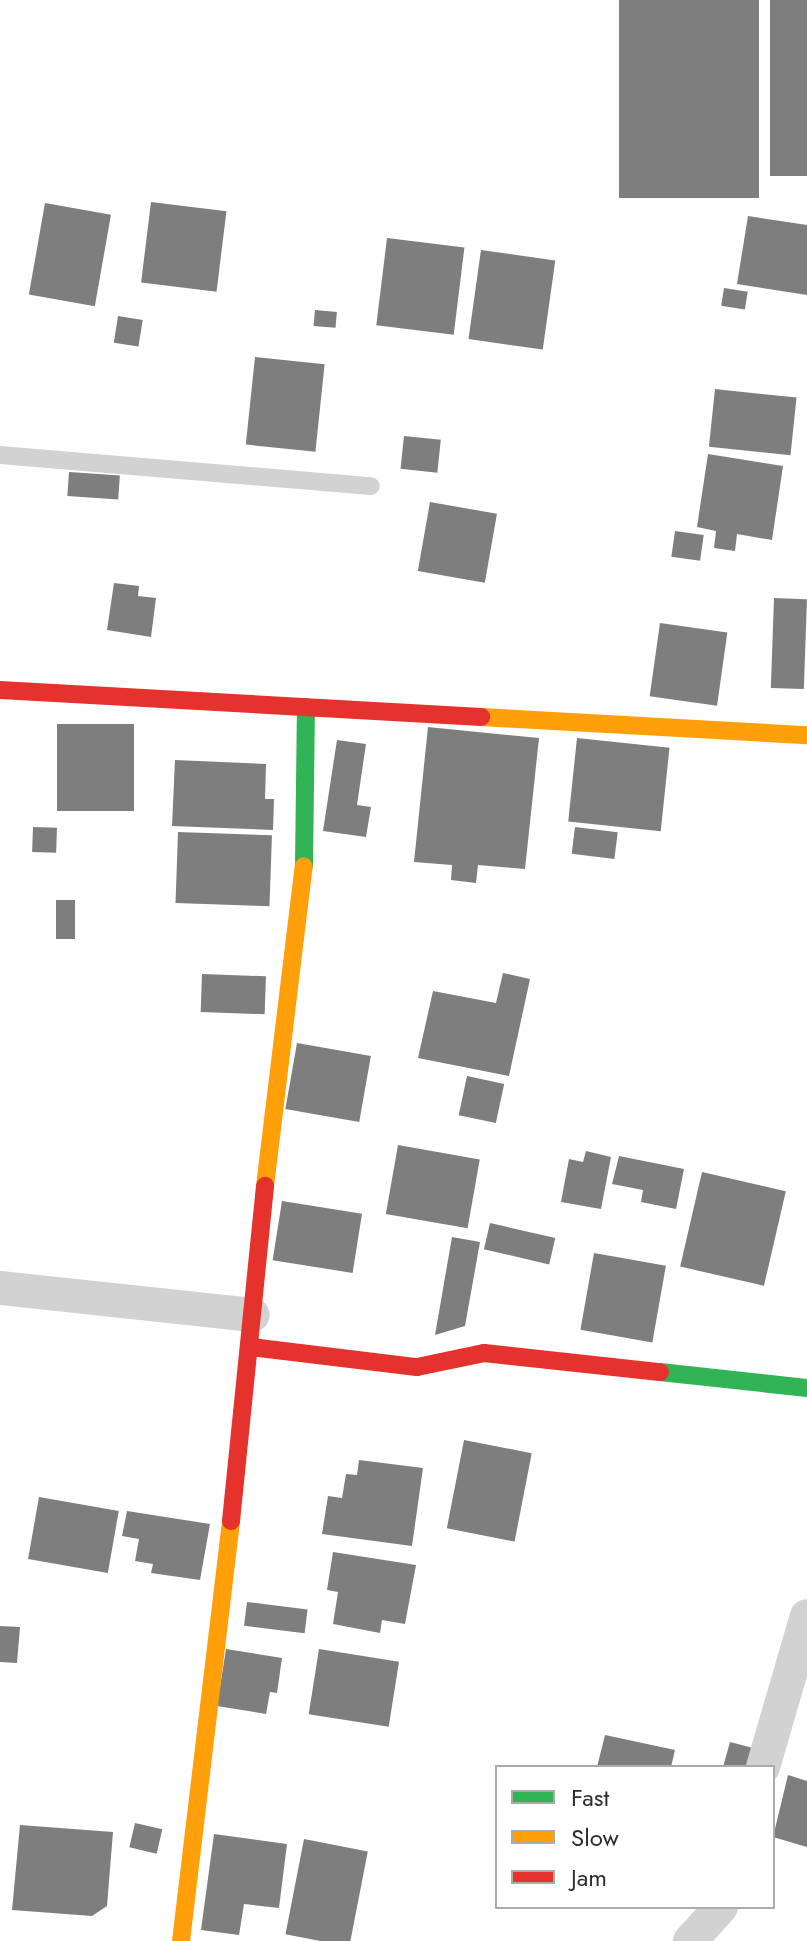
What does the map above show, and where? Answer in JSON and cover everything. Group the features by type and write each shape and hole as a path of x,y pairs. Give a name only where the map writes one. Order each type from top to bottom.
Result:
{"street":[{"path":"0,690 807,735"},
{"path":"181,1941 252,1331 273,1101 306,851 306,707"},
{"path":"0,1288 252,1331 417,1367 484,1353 807,1388"},
{"path":"764,1765 807,1616"},
{"path":"690,1941 719,1909"}],"lane":[{"path":"0,455 371,486"}],"building":[{"path":"619,0 759,0 759,198 619,198"},
{"path":"770,0 807,0 807,176 770,176"},
{"path":"151,202 226,211 217,292 141,282"},
{"path":"45,203 111,215 95,306 29,295"},
{"path":"748,216 807,225 807,295 737,284"},
{"path":"387,238 464,248 454,335 376,325"},
{"path":"481,250 555,260 543,350 468,339"},
{"path":"724,288 748,292 745,310 721,306"},
{"path":"315,310 337,312 336,328 314,326"},
{"path":"118,316 143,320 138,347 114,343"},
{"path":"255,357 325,364 315,452 246,445"},
{"path":"715,389 797,398 790,455 709,447"},
{"path":"404,436 441,440 437,473 401,469"},
{"path":"708,454 783,466 772,540 737,534 735,551 714,548 716,531 697,527"},
{"path":"69,472 120,476 118,499 67,496"},
{"path":"430,502 497,514 485,583 418,571"},
{"path":"675,531 704,535 700,561 671,557"},
{"path":"114,583 139,586 138,596 156,598 151,637 107,630"},
{"path":"774,598 807,599 804,689 771,688"},
{"path":"660,623 727,632 717,706 650,696"},
{"path":"57,724 134,724 134,811 57,811"},
{"path":"428,727 539,738 525,869 478,865 476,883 451,880 452,865 414,862"},
{"path":"577,738 669,748 661,831 568,822"},
{"path":"337,740 366,744 357,805 371,807 366,837 323,831"},
{"path":"175,760 266,764 265,799 274,799 273,830 172,826"},
{"path":"33,827 57,828 56,853 32,852"},
{"path":"575,827 618,832 614,859 572,854"},
{"path":"178,832 272,835 269,906 176,903"},
{"path":"56,900 75,900 75,939 56,939"},
{"path":"503,973 530,979 509,1076 418,1058 433,991 496,1003"},
{"path":"202,974 266,976 265,1014 201,1012"},
{"path":"297,1043 371,1056 359,1122 285,1109"},
{"path":"467,1076 504,1084 496,1123 459,1115"},
{"path":"398,1145 480,1159 468,1228 386,1214"},
{"path":"586,1151 611,1157 601,1209 561,1202 569,1159 583,1162"},
{"path":"619,1156 684,1169 676,1209 641,1202 643,1190 612,1184"},
{"path":"702,1172 786,1191 764,1286 680,1267"},
{"path":"282,1201 362,1214 353,1273 273,1260"},
{"path":"490,1223 555,1238 549,1264 484,1249"},
{"path":"452,1237 480,1242 465,1326 435,1335"},
{"path":"594,1253 666,1266 652,1342 580,1330"},
{"path":"464,1440 532,1453 515,1542 447,1528"},
{"path":"359,1460 423,1468 412,1546 322,1534 328,1496 342,1498 346,1474 357,1475"},
{"path":"39,1497 119,1511 108,1573 28,1559"},
{"path":"127,1511 210,1524 200,1580 151,1573 153,1564 135,1561 139,1539 122,1536"},
{"path":"333,1552 416,1565 405,1624 382,1620 380,1633 333,1624 338,1592 327,1590"},
{"path":"247,1602 308,1609 305,1633 244,1626"},
{"path":"0,1626 20,1627 17,1663 0,1662"},
{"path":"226,1649 282,1658 277,1693 270,1692 266,1714 217,1706"},
{"path":"319,1649 399,1662 389,1727 309,1714"},
{"path":"605,1735 675,1750 671,1765 598,1765"},
{"path":"730,1742 757,1749 752,1765 724,1765"},
{"path":"788,1775 807,1781 807,1847 775,1838"},
{"path":"135,1823 162,1829 157,1854 129,1847"},
{"path":"20,1825 113,1832 107,1906 92,1916 12,1910"},
{"path":"214,1834 287,1844 279,1908 244,1904 239,1935 201,1930"},
{"path":"304,1839 368,1851 350,1941 320,1941 285,1934"}],"traffic: fast":[{"path":"304,866 306,707"},
{"path":"660,1372 807,1388"}],"traffic: slow":[{"path":"481,717 807,735"},
{"path":"265,1186 304,866"},
{"path":"181,1941 231,1521"}],"traffic: jam":[{"path":"0,690 481,717"},
{"path":"231,1521 265,1186"},
{"path":"251,1347 417,1367 484,1353 660,1372"}]}
